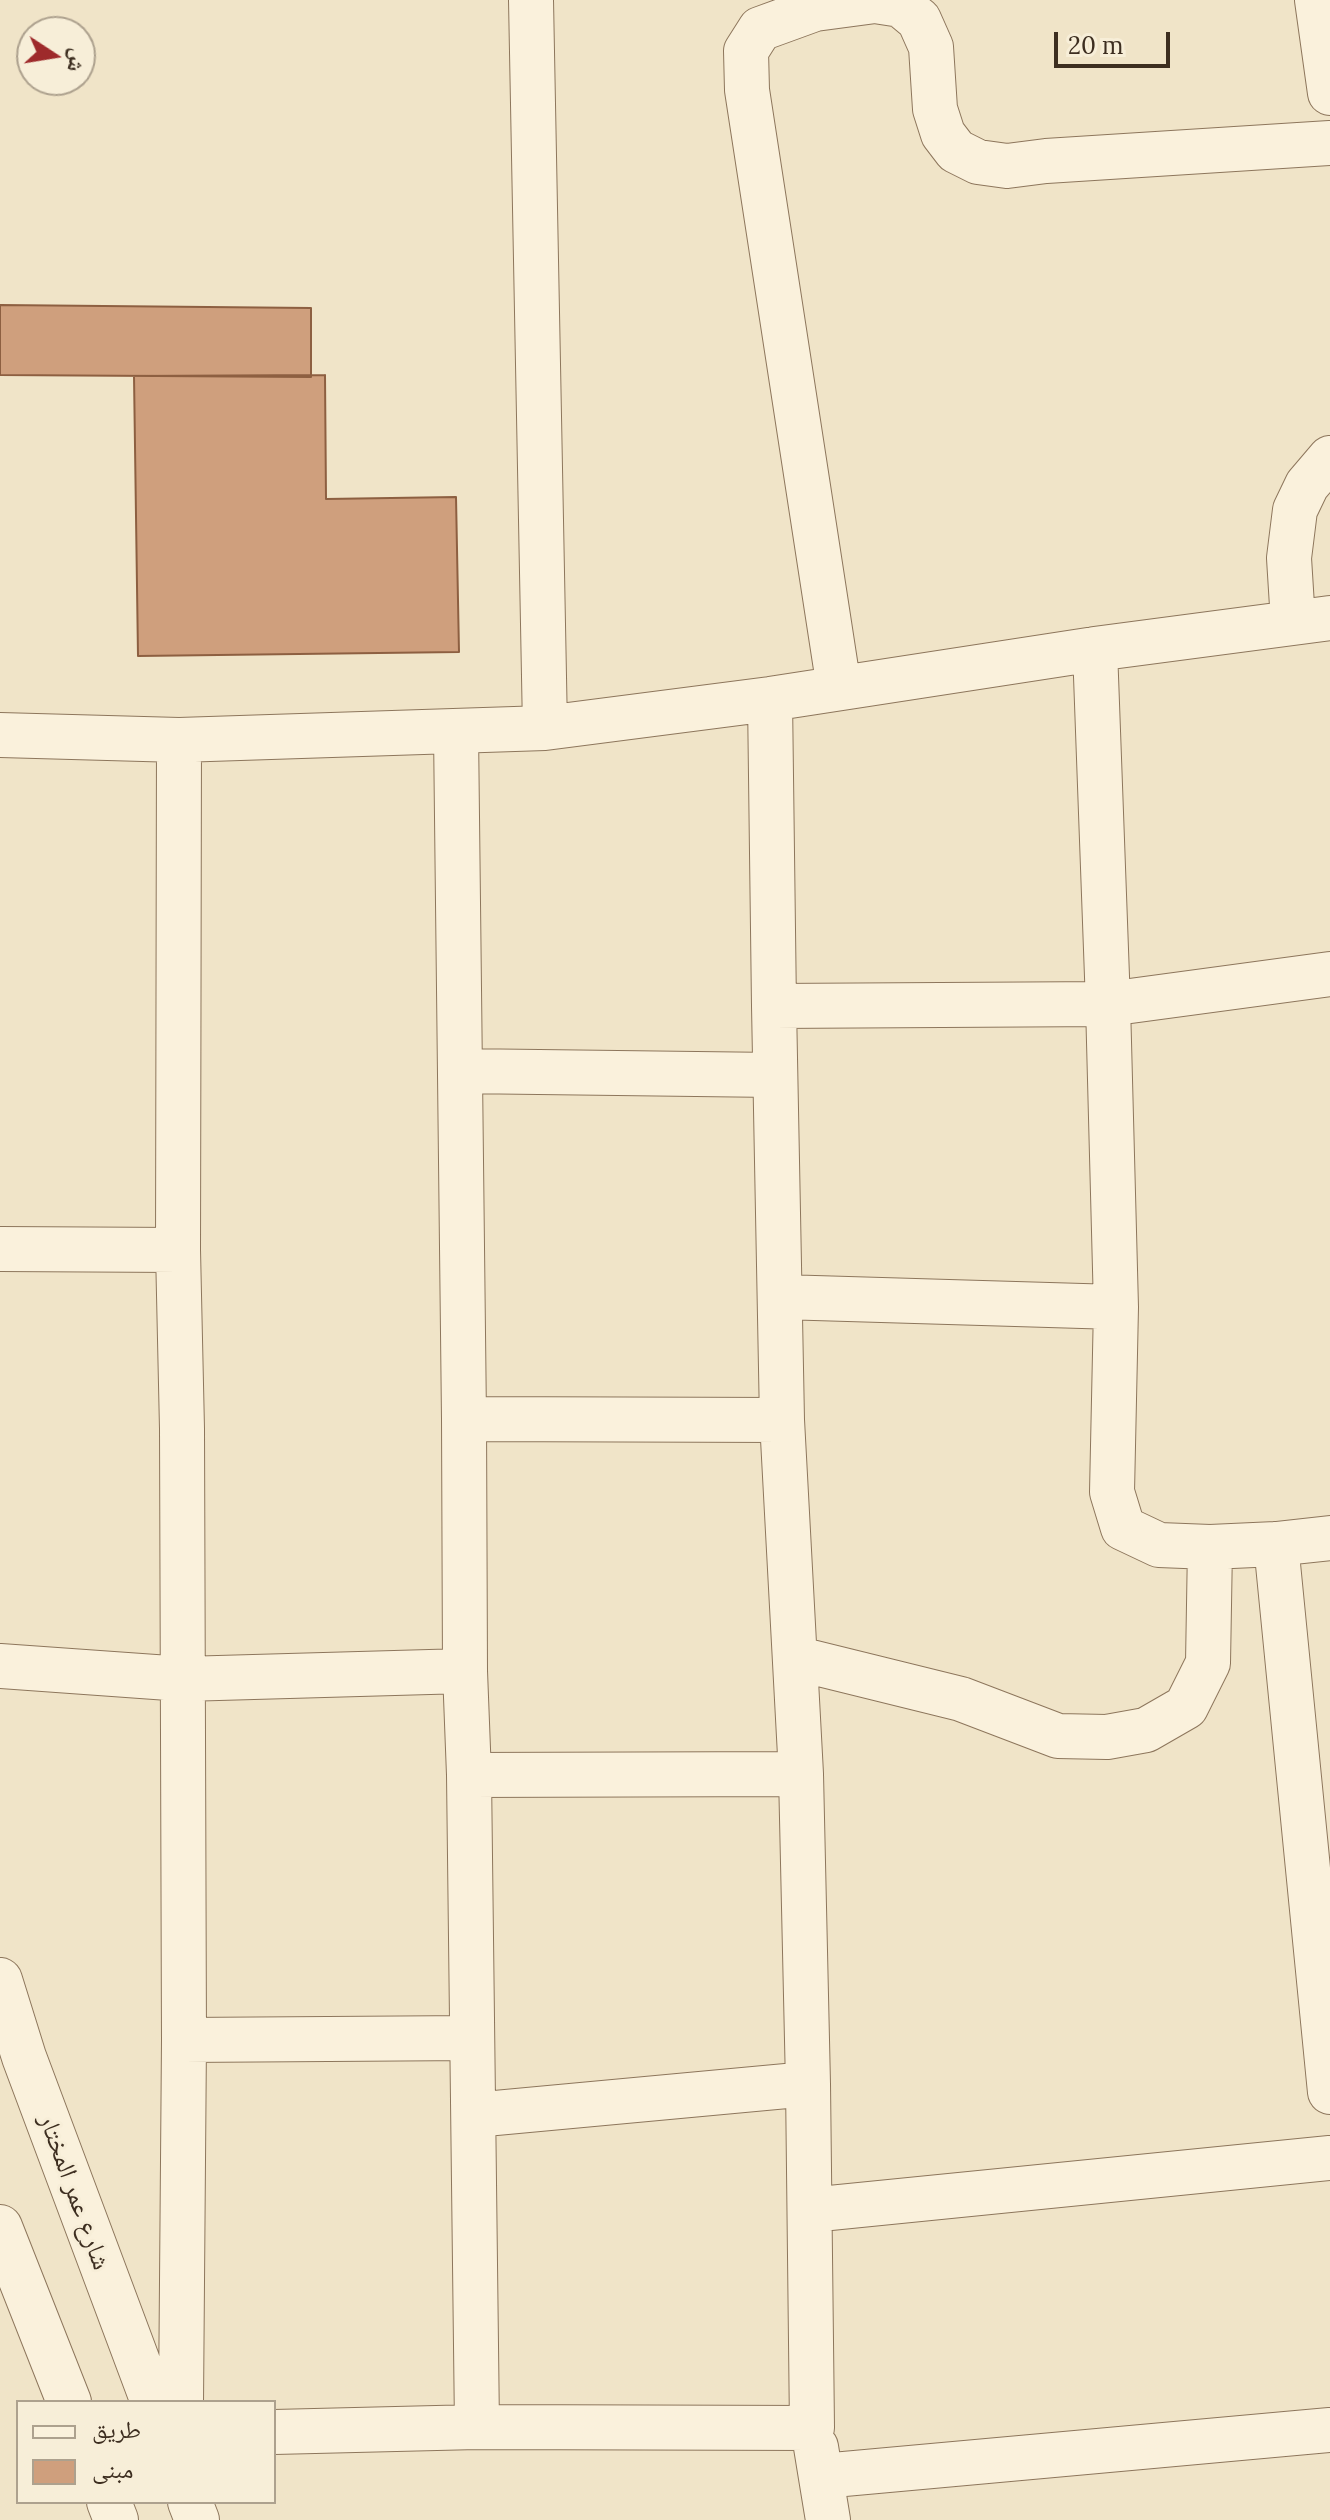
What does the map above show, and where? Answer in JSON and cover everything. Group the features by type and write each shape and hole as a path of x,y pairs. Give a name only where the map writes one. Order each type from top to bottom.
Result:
{"street":[{"path":"531,0 545,728"},
{"path":"1317,0 1330,93"},
{"path":"839,688 747,90 746,51 760,29 815,9 875,1 901,5 919,20 931,47 935,109 943,134 956,151 978,162 1007,166 1330,143"},
{"path":"0,735 179,740 545,728 770,699 1095,649 1311,620 1289,558 1295,510 1307,485 1330,458"},
{"path":"1095,649 1116,1307 1112,1492 1123,1528 1159,1545 1210,1547 1330,1538"},
{"path":"770,699 782,1420 801,1774 812,2428 828,2520"},
{"path":"456,731 465,1671 477,2427"},
{"path":"179,740 178,1250 182,1445 184,2040 181,2400"},
{"path":"774,1006 1108,1004 1330,974"},
{"path":"460,1071 775,1075"},
{"path":"0,1249 178,1250"},
{"path":"781,1297 1116,1307"},
{"path":"464,1419 782,1420"},
{"path":"1276,1544 1330,2092"},
{"path":"795,1658 961,1699 1058,1736 1107,1737 1146,1730 1186,1707 1208,1663 1210,1547"},
{"path":"0,1666 183,1679 465,1671"},
{"path":"469,1775 801,1774"},
{"name":"شارع عمر المختار","path":"0,1980 12,2061 152,2400"},
{"path":"184,2040 472,2038"},
{"path":"474,2115 808,2084"},
{"path":"810,2210 1330,2158"},
{"path":"0,2227 9,2279 68,2400"},
{"path":"276,2432 477,2427 812,2428"},
{"path":"822,2476 1330,2430"}],"building":[{"path":"0,305 311,308 311,377 0,375"},
{"path":"325,375 326,499 456,497 459,652 138,656 134,376"}]}
